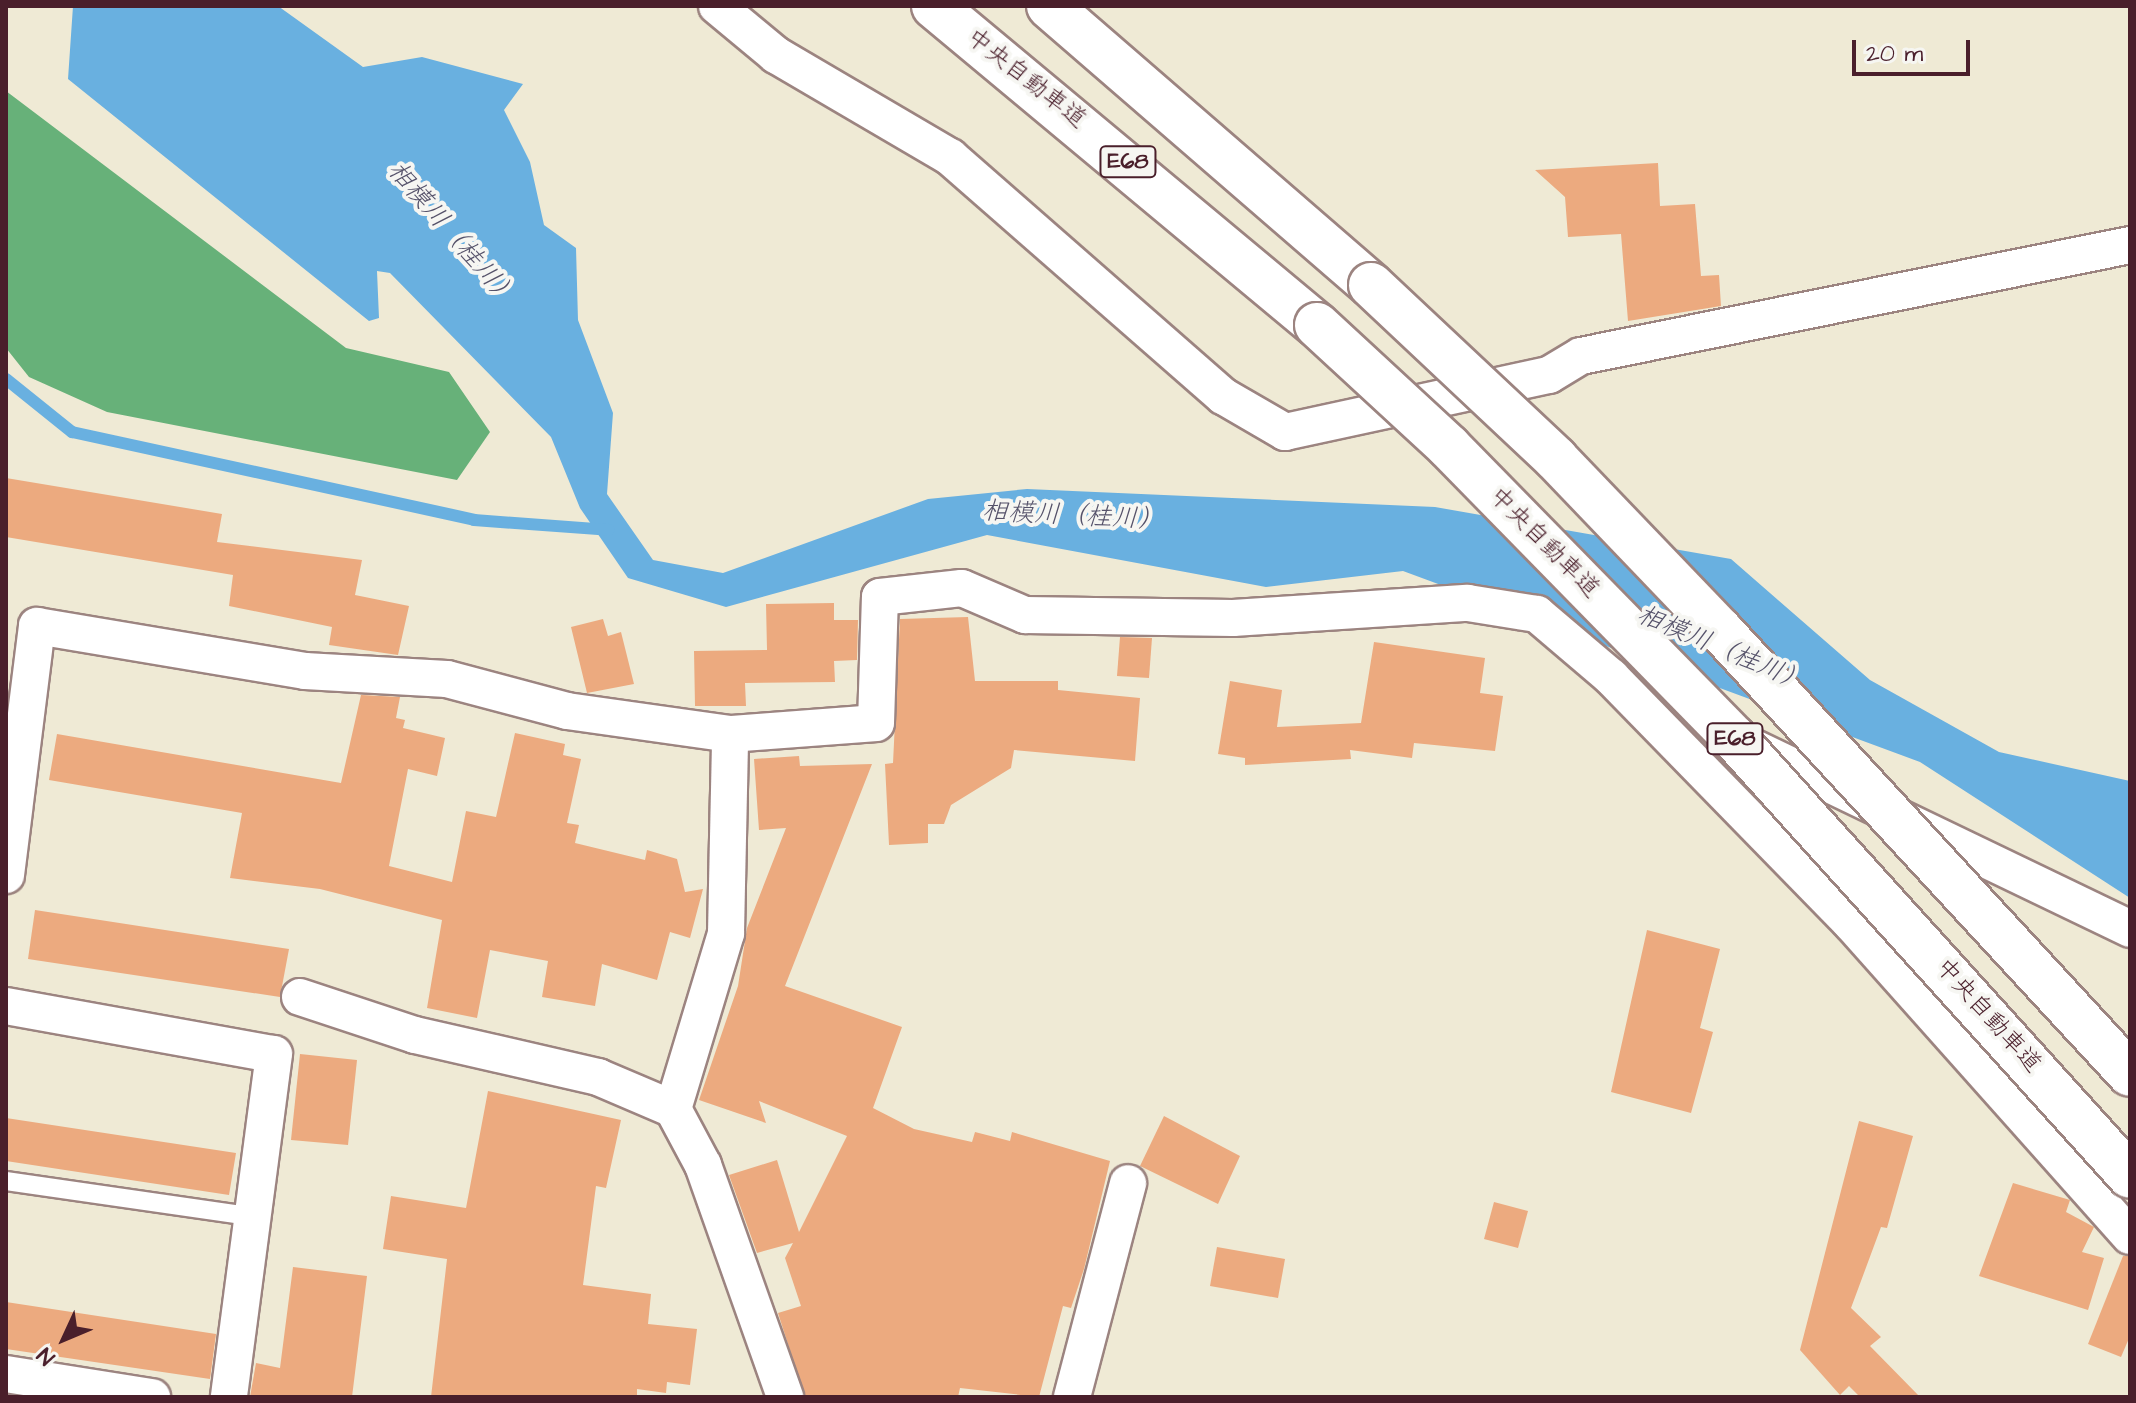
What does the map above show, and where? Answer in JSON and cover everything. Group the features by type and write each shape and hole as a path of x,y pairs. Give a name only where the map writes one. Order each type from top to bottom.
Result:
{"highway":[{"name":"中央自動車道","path":"934,6 1317,325 1460,459 1734,738 2130,1176"},
{"name":"E68","path":"1049,6 1371,285 1709,618 2130,1074"}],"street":[{"path":"717,6 776,55 950,157 1223,396 1285,432 1549,375 1581,356 2130,245"},
{"path":"6,875 37,626 305,671 447,679 567,711 730,734 876,723 880,597 962,588 1025,615 1233,618 1468,603 1537,614 1611,677 1851,923 2130,1236"},
{"path":"1611,677 2130,929"},
{"path":"673,1109 726,933 730,734"},
{"path":"300,997 415,1035 598,1077 673,1109 703,1165 785,1397"},
{"path":"6,1006 274,1054 256,1217 229,1397"},
{"path":"1072,1397 1128,1183"},
{"path":"6,1374 152,1397"}],"lane":[{"path":"6,1181 256,1217"}],"green space":[{"path":"6,91 346,348 449,372 490,432 457,480 107,412 29,377 6,348"}],"water":[{"name":"相模川（桂川）","path":"73,6 278,6 363,67 422,57 523,84 504,110 530,162 544,225 576,248 578,320 613,413 607,494 653,560 723,573 928,499 1027,489 1435,507 1731,559 1870,680 1999,752 2130,781 2130,898 1920,762 1403,571 1266,587 987,535 726,607 628,578 580,508 551,437 390,273 377,271 379,318 369,321 68,79"}],"building":[{"path":"1658,163 1660,206 1695,204 1701,276 1719,275 1721,306 1628,321 1621,234 1568,237 1565,197 1535,170"},
{"path":"6,478 222,514 217,542 362,560 355,595 409,606 398,655 329,645 332,627 229,606 233,575 6,537"},
{"path":"834,603 834,620 858,620 857,660 834,661 835,682 745,683 746,706 695,706 694,651 767,650 766,604"},
{"path":"968,617 975,681 1058,681 1058,690 1140,698 1135,761 1014,750 1011,768 951,805 944,824 928,824 928,843 889,845 885,764 893,763 900,619"},
{"path":"603,619 608,636 621,632 634,684 587,693 571,627"},
{"path":"1120,637 1152,638 1149,678 1117,676"},
{"path":"1374,642 1485,658 1480,693 1503,696 1495,751 1414,743 1412,758 1350,750 1351,759 1245,765 1245,758 1218,754 1230,681 1282,690 1277,727 1361,723"},
{"path":"361,695 400,697 396,718 405,720 403,728 445,738 437,776 408,769 389,866 452,882 466,811 496,817 515,733 565,744 563,755 581,759 567,823 579,825 575,843 645,860 647,850 677,859 685,892 703,889 690,938 670,932 657,980 602,964 595,1006 542,997 548,961 490,950 477,1018 427,1008 442,920 320,889 230,878 242,813 49,780 57,734 341,783"},
{"path":"799,756 800,766 872,764 785,986 902,1027 873,1108 914,1129 972,1142 975,1132 1010,1141 1012,1132 1110,1161 1084,1269 1071,1308 1063,1306 1039,1397 960,1388 958,1397 805,1397 778,1313 801,1306 785,1258 793,1243 757,1253 729,1175 777,1160 799,1232 847,1136 759,1101 766,1123 699,1100 738,986 747,928 786,828 759,830 754,759"},
{"path":"35,910 289,949 280,997 28,959"},
{"path":"1647,930 1720,949 1700,1028 1713,1032 1691,1113 1611,1092"},
{"path":"300,1054 357,1060 348,1145 291,1140"},
{"path":"488,1091 621,1120 606,1188 596,1186 583,1285 651,1294 648,1324 697,1329 690,1385 667,1382 666,1393 637,1389 637,1397 431,1397 447,1259 383,1249 391,1196 466,1208"},
{"path":"1164,1116 1240,1156 1218,1204 1140,1166"},
{"path":"6,1118 236,1153 229,1195 6,1161"},
{"path":"1859,1121 1913,1136 1887,1228 1881,1227 1851,1308 1881,1337 1870,1346 1920,1397 1860,1397 1849,1386 1840,1395 1800,1350"},
{"path":"2013,1183 2070,1200 2066,1212 2094,1227 2082,1252 2104,1258 2088,1310 1979,1276"},
{"path":"1494,1202 1528,1211 1518,1248 1484,1239"},
{"path":"1217,1247 1285,1259 1278,1298 1210,1286"},
{"path":"2123,1256 2130,1256 2130,1336 2121,1357 2088,1344"},
{"path":"293,1267 367,1276 352,1397 250,1397 256,1363 280,1368"},
{"path":"6,1302 216,1334 210,1379 6,1349"}],"waterway":[{"path":"6,379 72,432 474,520 609,530"}]}
